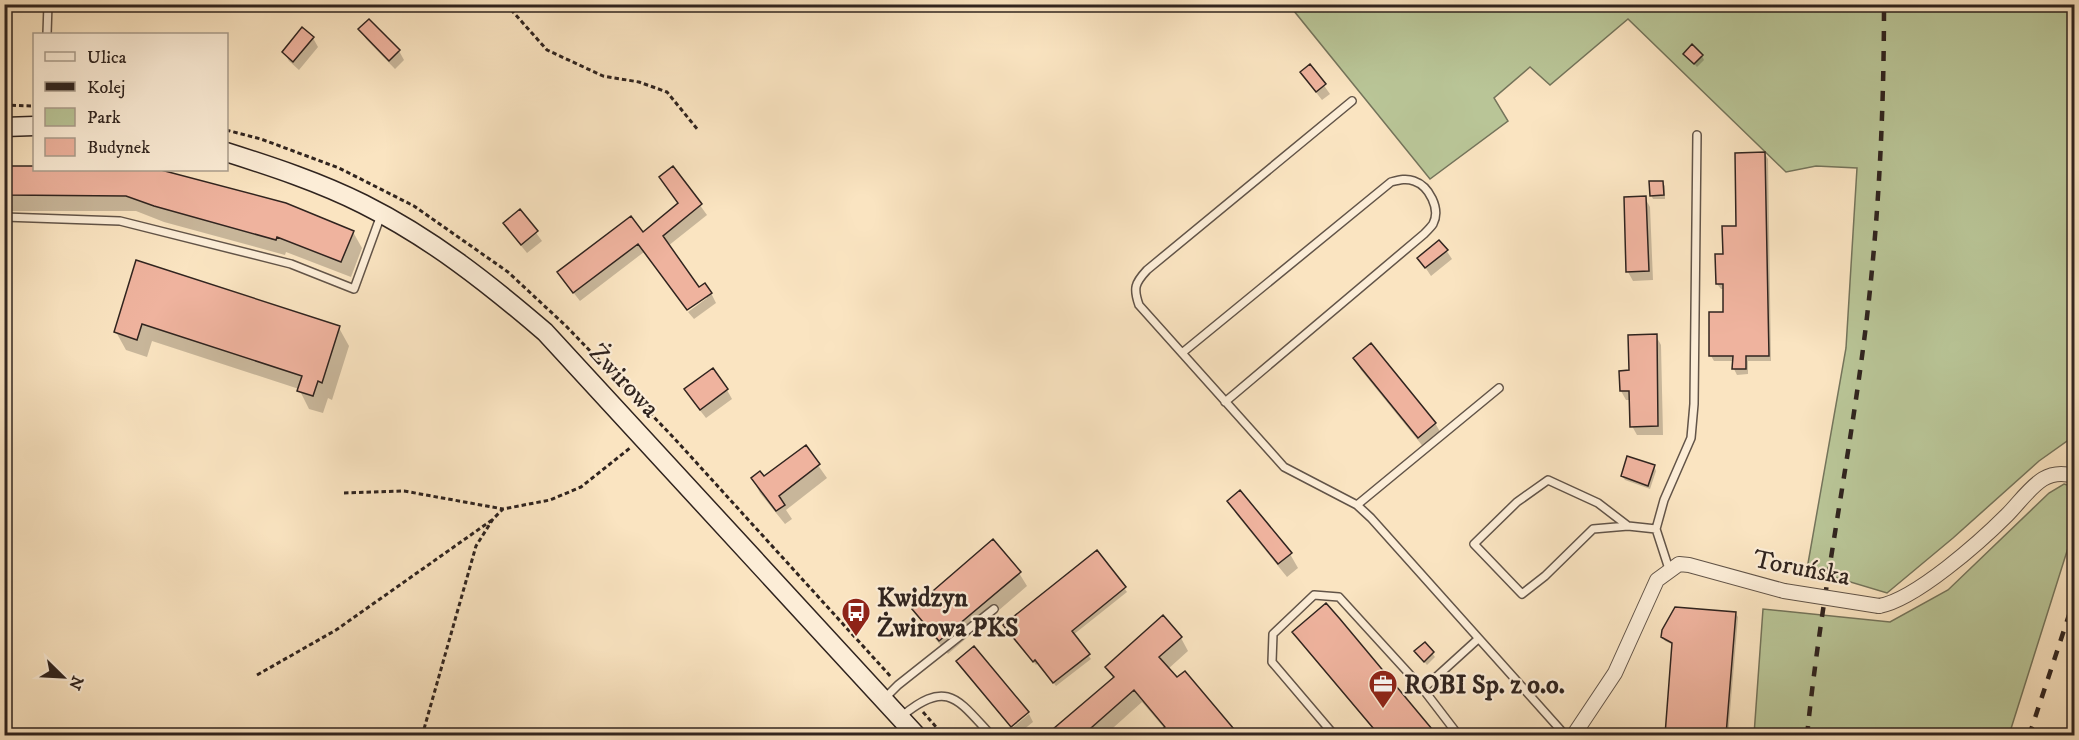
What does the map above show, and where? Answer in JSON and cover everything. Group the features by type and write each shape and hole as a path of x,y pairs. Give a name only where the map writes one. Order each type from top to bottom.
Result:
{"street":[{"path":"4,127 33,126"},
{"name":"Żwirowa","path":"228,153 295,174 363,204 427,241 489,284 545,332 916,735"},
{"name":"Toruńska","path":"1669,569 1679,564 1689,565 1784,591 1879,606 1891,604 1905,598 1969,550 2043,479 2059,473 2072,475"},
{"path":"1573,735 1615,673 1641,619 1651,591 1657,580 1669,569"}],"lane":[{"path":"47,33 48,4"},
{"path":"1352,100 1147,270 1137,282 1135,294 1139,305 1284,467 1357,505 1371,518 1566,735"},
{"path":"1669,569 1656,529 1664,500 1690,438 1694,404 1697,135"},
{"path":"1182,353 1391,182 1404,179 1421,184 1434,200 1437,211 1434,223 1424,234 1225,402"},
{"path":"4,217 120,221 291,264 354,289 381,215"},
{"path":"1357,505 1499,388"},
{"path":"1628,526 1598,503 1548,480 1517,502 1474,544 1522,594 1545,576 1593,529 1628,526 1656,529"},
{"path":"1335,735 1272,662 1273,634 1314,596 1339,597 1423,689 1459,735"},
{"path":"883,700 898,685 994,609"},
{"path":"1423,689 1478,639"},
{"path":"900,718 916,705 935,696 957,699 992,735"}],"path":[{"path":"506,4 547,50 603,76 639,82 667,92 698,130"},
{"path":"4,105 33,106"},
{"path":"344,493 404,491 503,509 550,500 581,487 642,437"},
{"path":"257,675 336,630 493,519 503,509"},
{"path":"422,735 476,546 493,519"}],"green space":[{"path":"1303,4 2074,5 2074,436 2039,461 1887,593 1807,569 1846,348 1857,168 1816,166 1786,172 1628,19 1550,85 1530,67 1494,98 1508,121 1430,179 1294,11"},
{"path":"2064,484 2074,487 2074,529 2009,735 1754,735 1763,609 1890,622 1948,590 2049,493"}],"building":[{"path":"369,19 400,50 389,61 358,29"},
{"path":"302,27 314,37 293,62 282,52"},
{"path":"1692,44 1703,55 1694,64 1683,54"},
{"path":"1310,64 1326,84 1316,92 1300,72"},
{"path":"1765,152 1769,356 1746,356 1746,369 1732,369 1733,356 1709,356 1709,312 1723,312 1723,284 1716,284 1715,254 1723,254 1722,226 1736,226 1735,153"},
{"path":"4,166 33,166 33,171 165,171 286,203 354,231 341,262 277,237 276,240 126,196 4,195"},
{"path":"673,166 702,204 663,236 699,287 705,283 712,293 687,310 638,244 573,293 557,272 631,216 643,232 678,203 659,177"},
{"path":"1649,181 1663,181 1664,195 1650,196"},
{"path":"1646,196 1649,271 1626,272 1624,197"},
{"path":"520,209 538,231 521,245 503,223"},
{"path":"1439,240 1448,250 1425,268 1417,258"},
{"path":"136,260 340,326 322,383 318,381 313,396 297,391 302,376 142,324 137,340 114,332"},
{"path":"1657,334 1658,426 1630,427 1629,391 1620,391 1619,371 1629,370 1628,335"},
{"path":"1371,343 1436,423 1418,438 1353,358"},
{"path":"713,368 728,389 700,410 684,389"},
{"path":"806,445 820,464 779,496 785,505 776,511 751,478 760,471 764,476"},
{"path":"1627,456 1655,465 1648,486 1621,476"},
{"path":"1240,490 1292,553 1278,564 1227,501"},
{"path":"993,539 1021,572 939,641 912,609"},
{"path":"1097,550 1126,587 1072,631 1090,654 1053,683 1003,625"},
{"path":"1326,603 1437,735 1379,735 1292,632"},
{"path":"1675,607 1736,612 1726,735 1665,735 1672,643 1661,637 1662,630"},
{"path":"1163,615 1182,637 1159,657 1177,677 1185,671 1239,735 1154,735 1165,727 1134,690 1083,735 1046,735 1114,677 1105,667"},
{"path":"1425,642 1434,652 1424,662 1414,651"},
{"path":"974,646 1029,712 1011,727 956,661"}],"railway":[{"path":"1807,736 1812,687 1856,397 1873,263 1883,91 1884,4"},
{"path":"2029,736 2074,600"}],"place":[{"name":"Kwidzyn Żwirowa PKS","path":"856,638"},
{"name":"ROBI Sp. z o.o.","path":"1383,710"}]}
